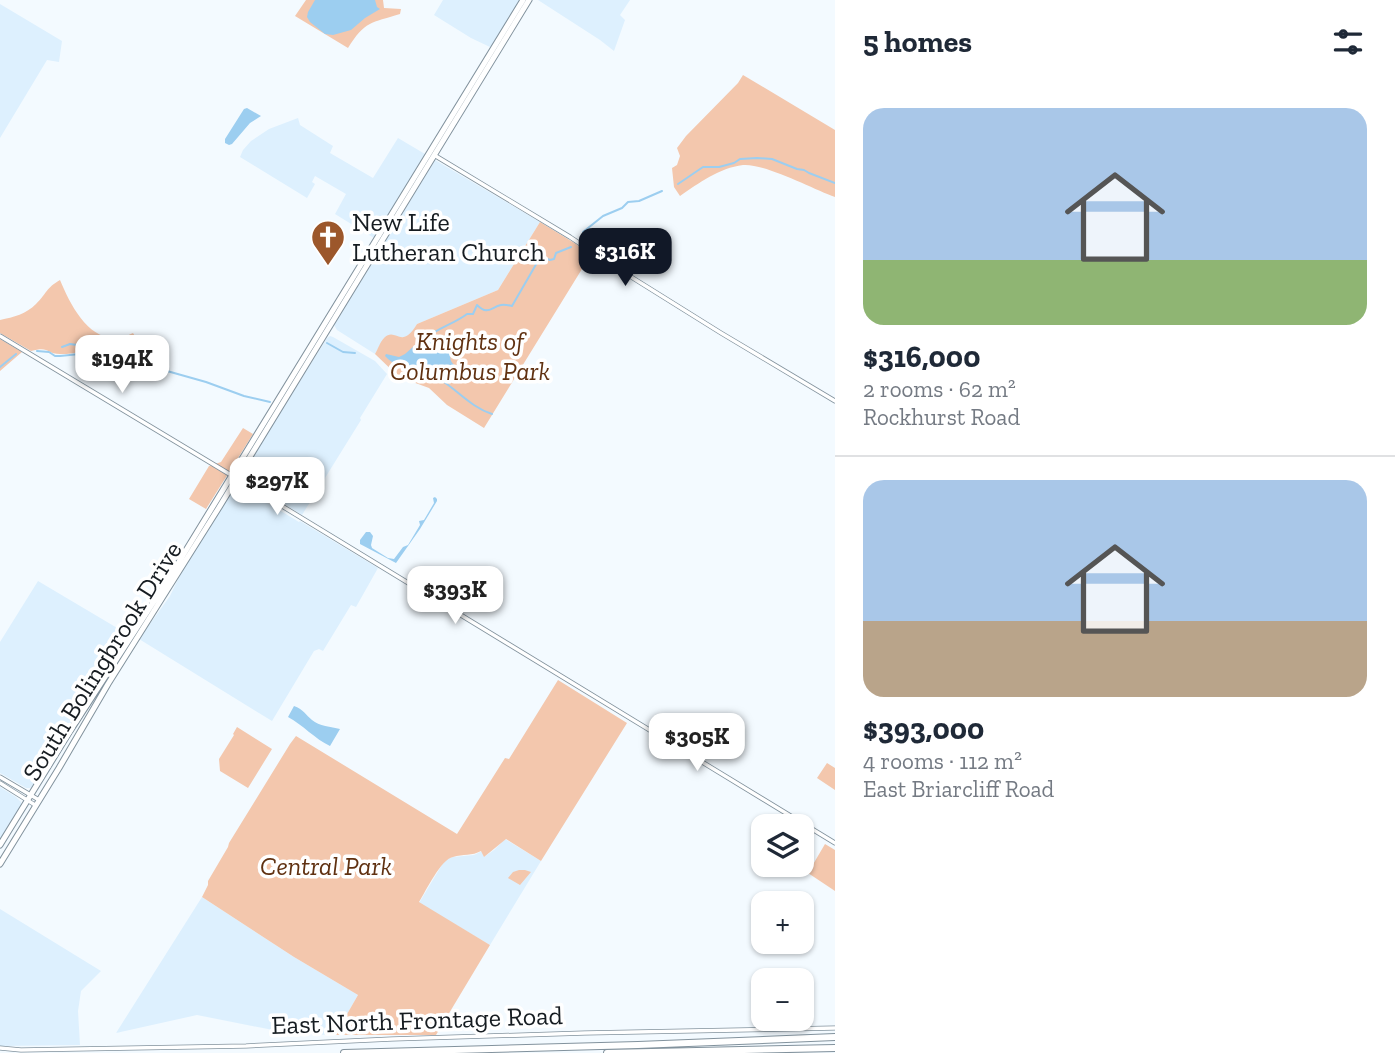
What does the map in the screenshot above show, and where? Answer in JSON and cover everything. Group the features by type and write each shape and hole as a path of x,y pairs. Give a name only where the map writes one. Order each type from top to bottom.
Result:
{"highway":[{"path":"344,1053 835,1037"},
{"path":"607,1053 835,1048"}],"main road":[{"path":"234,476 523,0"},
{"path":"432,153 529,0"},
{"name":"South Bolingbrook Drive","path":"0,845 234,476"},
{"name":"South Bolingbrook Drive","path":"0,864 234,476"}],"street":[{"path":"432,153 835,401"},
{"path":"0,335 835,843"},
{"path":"0,777 37,803"},
{"path":"0,783 29,798"},
{"name":"East North Frontage Road","path":"0,1048 20,1050 246,1046 585,1033 835,1028"}],"shaded area":[{"path":"443,0 520,0 490,47 434,15"},
{"path":"538,0 630,0 620,15 625,20 614,51"},
{"path":"0,4 62,41 59,62 47,60 0,138"},
{"path":"298,118 300,125 333,146 330,153 373,178 398,138 425,154 374,238 335,214 346,194 315,176 312,182 315,184 307,198 240,157 251,141 269,129"},
{"path":"435,160 540,222 498,290 417,324 407,337 384,338 375,354 337,330 334,325"},
{"path":"330,336 375,361 387,374 302,515 245,479 243,472"},
{"path":"236,485 378,568 356,607 351,605 323,651 314,651 272,721 139,639 170,596"},
{"path":"38,581 129,635 34,785 26,788 0,773 0,642"},
{"path":"0,787 16,797 21,806 0,840"},
{"path":"505,839 541,861 490,945 419,903 447,859 474,855 482,851 484,857"},
{"path":"202,897 358,995 335,1035 293,1034 197,1015 116,1033"},
{"path":"0,909 101,971 81,991 78,1011 80,1045 0,1046"}],"green space":[{"path":"306,0 383,0 384,8 401,9 400,14 364,28 348,48 295,16"},
{"path":"743,75 835,130 835,197 776,172 752,165 734,167 718,173 680,196 674,187 672,168 677,165 680,156 677,148"},
{"name":"Knights of Columbus Park","path":"540,222 590,256 484,428 447,405 429,388 399,377 375,354 388,335 407,336 417,324 498,290"},
{"path":"60,280 78,315 87,325 96,333 107,337 119,338 133,333 154,367 96,350 64,354 42,349 31,351 0,333 0,320 28,310"},
{"path":"0,339 22,352 0,371"},
{"path":"243,428 253,434 206,509 189,499 209,466 221,462"},
{"name":"Central Park","path":"558,680 627,723 541,861 506,839 484,857 481,851 448,859 434,876 419,902 490,945 436,1035 335,1035 358,995 202,897 229,843 290,744 296,736 457,834 505,758 509,759"},
{"path":"237,727 272,749 248,788 220,771 219,759"},
{"path":"827,763 835,768 835,790 817,778"},
{"path":"825,844 835,850 835,891 814,877 814,863"},
{"path":"519,870 531,872 520,885 508,878"}],"water":[{"path":"315,0 375,0 380,9 351,30 333,35 325,34 307,17"},
{"path":"247,108 261,116 250,123 232,144 225,143 225,139"},
{"path":"423,338 450,349 451,361 462,375 448,368 432,372 412,370 399,366 385,356 399,357"},
{"path":"435,497 437,501 420,529 396,563 360,544 366,532 370,532 373,536 372,548 394,559 403,547 408,545 420,525 419,521 424,520"},
{"path":"294,706 318,724 340,729 330,746 288,717"}],"waterway":[{"path":"678,184 703,167 719,167 740,159 757,158 772,159 835,183"},
{"path":"585,239 583,232 603,216 622,208 628,202 639,201 662,191"},
{"path":"425,339 467,314 473,314 477,305 487,310 502,305 512,306 538,261 545,258 554,259 556,253 571,247"},
{"path":"62,347 81,342 90,344 91,339 101,341 102,345 108,342"},
{"path":"327,343 343,352 355,353"},
{"path":"37,351 49,352 55,356 99,352 146,368 167,371 270,402"},
{"path":"0,367 16,354"},
{"path":"441,369 444,382 473,404 492,414"}],"place":[{"name":"New Life Lutheran Church","path":"328,267"}]}
